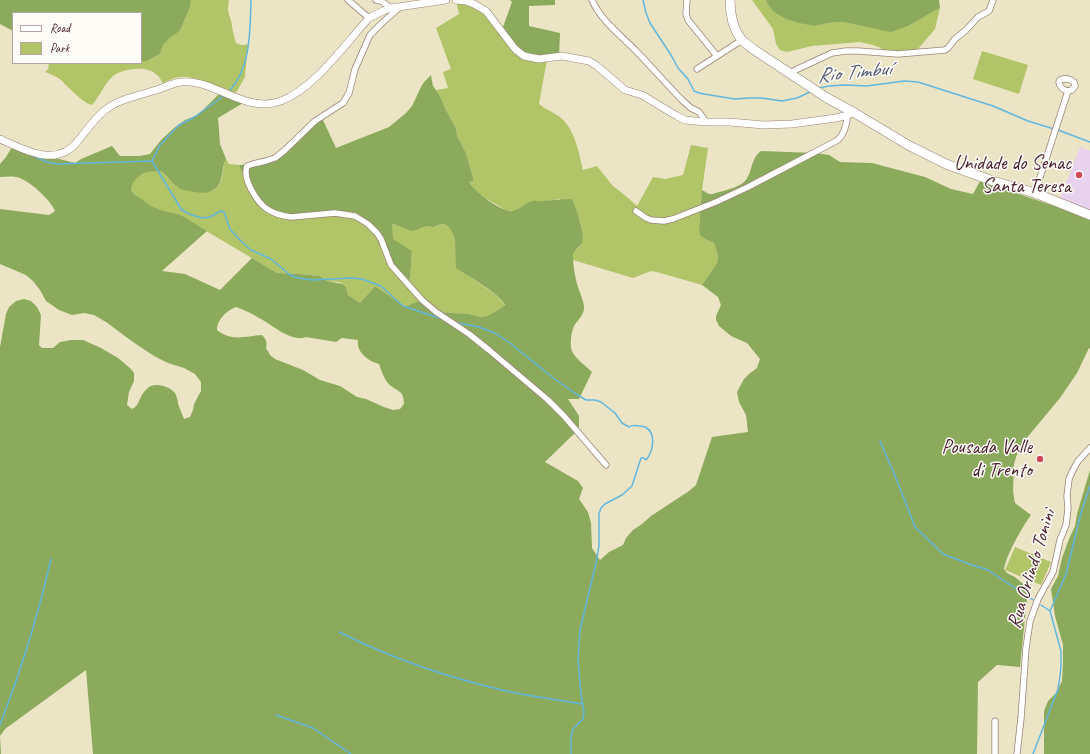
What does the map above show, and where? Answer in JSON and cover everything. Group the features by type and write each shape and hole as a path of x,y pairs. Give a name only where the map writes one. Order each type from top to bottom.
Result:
{"main road":[{"path":"730,0 732,19 742,40 811,89 851,114 946,164 993,181 1035,193 1090,215"}],"street":[{"path":"348,0 369,18"},
{"path":"376,0 381,1 391,8"},
{"path":"0,139 28,152 40,155 60,155 72,148 95,120 111,106 135,96 177,83 185,82 203,85 248,102 270,104 281,101 295,94 311,82 340,52 369,18 391,8 446,0"},
{"path":"456,0 466,1 486,11 515,49 524,56 539,59 562,56 589,61 625,90 642,95 685,120 764,125 792,124 836,118 851,114"},
{"path":"592,0 595,8 605,21 636,51 683,101 691,108 699,112 706,122"},
{"path":"687,0 686,14 688,20 717,56"},
{"path":"789,73 832,53 858,51 898,54 945,50 978,17 989,11 993,0"},
{"path":"401,6 370,35 364,51 356,65 349,93 343,103 316,121 275,158 247,166 246,173 248,183 261,204 275,214 291,217 335,213 362,219 377,233 381,239 391,265 422,300 436,312 469,334 548,400 564,416 606,465"},
{"path":"697,69 742,40"},
{"path":"1035,193 1068,91"},
{"path":"636,210 651,220 664,221 673,219 716,202 838,140 842,136 851,114"},
{"name":"Rua Orlindo Tonini","path":"1016,754 1021,718 1026,648 1030,621 1038,599 1053,572 1060,540 1066,525 1069,479 1078,460 1090,448"},
{"path":"995,754 996,721"}],"shaded area":[{"name":"Unidade do Senac Santa Teresa","path":"1080,147 1090,151 1090,213 1060,198"}],"green space":[{"path":"0,0 191,0 190,7 180,31 163,45 160,54 147,61 142,61 142,12 12,12 12,30 0,24"},
{"path":"191,0 229,0 228,9 236,43 242,45 248,44 245,77 237,91 230,97 200,80 179,77 163,83 153,72 135,69 123,71 113,76 92,105 80,98 60,79 45,72 48,69 49,64 142,64 142,61 147,61 160,54 163,45 180,31 190,7"},
{"path":"456,0 490,11 503,27 513,43 547,60 539,104 561,118 570,129 576,142 583,170 597,166 612,185 637,206 653,177 665,179 683,175 691,145 708,148 702,190 699,228 707,240 714,243 718,256 717,263 702,285 651,271 633,278 573,260 574,252 582,242 583,233 581,224 577,214 559,199 542,202 532,201 514,211 506,210 485,198 475,190 469,182 474,181 466,153 457,136 456,128 436,90 448,88 443,72 451,69 436,28 459,14"},
{"path":"510,0 555,0 555,5 529,6 529,26 560,33 559,56 527,56 513,43 503,27 512,2"},
{"path":"752,0 766,0 767,3 786,19 815,26 827,23 843,22 862,26 910,25 940,8 935,29 918,49 901,53 882,54 881,48 860,42 812,46 787,52 780,50 776,44 773,29"},
{"path":"766,0 939,0 940,8 910,25 891,32 843,22 815,26 799,23 786,19 774,12"},
{"path":"982,51 1028,65 1019,94 973,79"},
{"path":"431,75 433,86 440,96 456,128 457,136 466,153 474,181 469,182 477,191 495,205 512,211 533,201 572,199 578,215 582,227 583,239 581,245 573,255 573,260 576,281 584,305 584,311 574,326 571,347 577,358 592,372 579,399 568,399 579,416 579,429 545,462 578,481 583,488 579,499 588,512 591,523 592,548 600,560 609,552 623,545 626,538 633,530 696,485 712,437 748,432 746,415 739,402 737,392 744,379 757,368 760,359 747,343 731,336 719,326 716,320 716,316 721,305 718,297 702,285 717,263 718,256 714,243 700,235 699,228 702,190 709,194 713,194 742,183 748,177 757,154 761,151 816,153 829,155 840,162 872,163 925,177 951,189 973,194 980,181 1090,218 1090,349 1089,348 1077,373 1060,398 1025,440 1018,451 1014,464 1013,491 1015,503 1031,515 1015,542 1005,563 1004,569 1007,573 1015,577 1028,588 1020,667 997,665 978,682 977,754 93,754 86,670 5,729 0,736 0,347 6,314 9,307 16,301 24,299 31,301 37,307 41,315 39,345 42,348 53,348 60,342 83,340 118,358 134,373 134,381 129,392 127,405 132,409 136,406 142,394 149,387 154,385 162,386 169,388 176,395 184,419 190,417 194,404 201,391 201,382 195,374 154,356 94,315 84,313 72,315 59,310 46,301 40,290 26,275 0,264 0,209 49,215 55,211 49,201 27,182 16,177 0,177 0,164 12,147 75,163 112,146 120,156 140,156 150,154 161,140 174,128 185,120 198,115 220,93 230,97 235,93 248,100 218,118 220,144 226,159 223,166 220,183 215,189 200,193 181,189 161,171 151,171 141,174 133,183 132,191 134,194 150,206 187,218 207,231 162,271 185,274 220,290 252,258 277,273 320,276 327,281 343,284 346,287 348,295 360,303 375,286 406,307 421,301 437,312 469,314 481,317 487,316 505,305 497,295 456,268 455,241 451,230 445,224 440,224 434,227 423,227 413,231 392,224 393,239 412,251 410,280 391,264 384,237 365,219 345,211 286,215 266,208 248,187 239,165 255,164 271,157 322,118 336,148 389,127 412,106 422,85","holes":["236,307 294,337 306,337 336,342 342,338 358,340 361,352 371,361 379,364 387,382 401,393 404,399 404,404 400,409 393,410 384,407 366,399 357,397 340,386 320,380 303,370 275,359 266,349 265,338 262,335 233,337 222,334 217,330 217,326 226,313"]},
{"path":"226,159 229,164 239,165 248,187 333,211 345,211 365,219 384,237 391,264 410,280 412,251 392,239 392,224 408,230 416,231 423,227 434,227 445,224 451,230 455,241 457,268 497,296 505,306 487,316 481,317 469,314 437,312 411,304 406,307 375,286 360,303 348,295 346,287 339,282 327,281 320,276 277,273 181,216 153,208 137,198 131,187 132,183 138,176 148,171 161,171 170,180 213,191 222,180 224,163"},
{"path":"1090,470 1090,754 1044,754 1044,711 1048,701 1056,693 1062,681 1063,662 1063,645 1055,616 1051,589 1058,576 1062,558 1075,526"},
{"path":"1015,547 1051,562 1041,585 1005,570"}],"waterway":[{"path":"230,90 237,81 246,60 251,0"},
{"name":"Rio Timbuí","path":"643,0 650,23 678,68 688,79 694,91 735,99 762,98 782,101 797,98 812,91"},
{"name":"Rio Timbuí","path":"819,88 845,85 867,86 904,81 918,82 993,106 1028,121 1054,129"},
{"path":"152,161 160,145 179,125 193,118 222,97"},
{"name":"Rio Timbuí","path":"1058,130 1090,142"},
{"path":"31,155 47,162 57,164 152,161"},
{"path":"152,161 181,209 189,214 202,218 210,217 221,211 224,212 230,229 241,241 251,250 271,259 290,275 312,280 350,278 362,279 381,286 403,306 442,319"},
{"path":"459,323 479,327 495,333 576,394 586,400 601,402 615,413 622,423 629,427 635,425 643,426 649,430 651,434 653,443 652,448 646,460 641,458 632,486 622,495 605,504 601,508 599,514 599,546 580,630 578,660 584,712 583,719 573,729 571,737 571,754"},
{"path":"880,441 915,527 943,554 988,570 1033,600"},
{"path":"1033,754 1058,689 1060,676 1061,651 1050,611 1066,574 1081,513 1090,486"},
{"path":"0,725 28,643 51,559"},
{"path":"1041,605 1050,611"},
{"path":"339,632 397,658 477,684 529,696 582,704"},
{"path":"276,715 313,728 351,754"}],"place":[{"name":"Unidade do Senac Santa Teresa","path":"1079,175"},
{"name":"Pousada Valle di Trento","path":"1040,459"}]}
